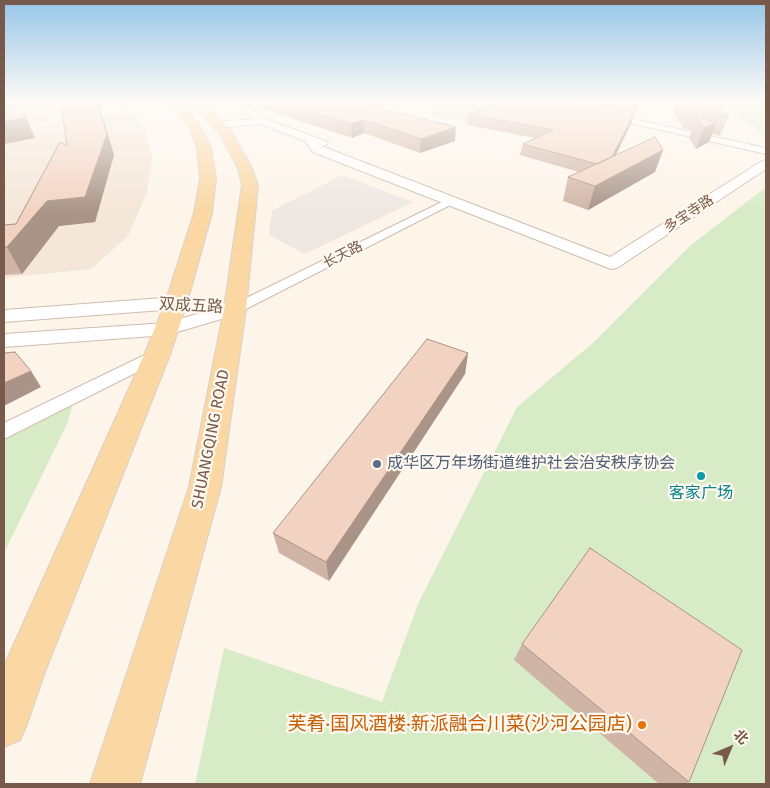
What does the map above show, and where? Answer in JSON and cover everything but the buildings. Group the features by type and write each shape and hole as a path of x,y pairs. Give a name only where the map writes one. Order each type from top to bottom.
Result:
{"main road":[{"path":"4,724 23,672 167,329 203,213 208,178 204,149 200,139"},
{"name":"SHUANGQING ROAD","path":"115,784 205,487 235,309 250,185 245,168 227,139"}],"street":[{"path":"310,139 316,148 617,260"},
{"path":"311,139 617,260"},
{"path":"713,139 766,151"},
{"name":"多宝寺路","path":"617,260 766,164"},
{"name":"长天路","path":"235,309 452,200"},
{"name":"双成五路","path":"4,316 176,302 235,309"},
{"name":"双成五路","path":"4,340 167,329 235,309"},
{"path":"4,432 157,355"}],"shaded area":[{"path":"4,139 148,139 152,158 147,192 128,236 91,269 4,278"},
{"path":"342,175 413,202 305,254 269,235 272,211"}],"green space":[{"path":"766,187 766,784 195,784 224,648 382,702 418,604 517,407 594,342 691,245"},
{"path":"73,404 68,422 4,553 4,440"}],"place":[{"name":"成华区万年场街道维护社会治安秩序协会","path":"377,464"},
{"name":"客家广场","path":"701,476"},
{"name":"芙肴·国风酒楼·新派融合川菜(沙河公园店)","path":"642,725"}]}
